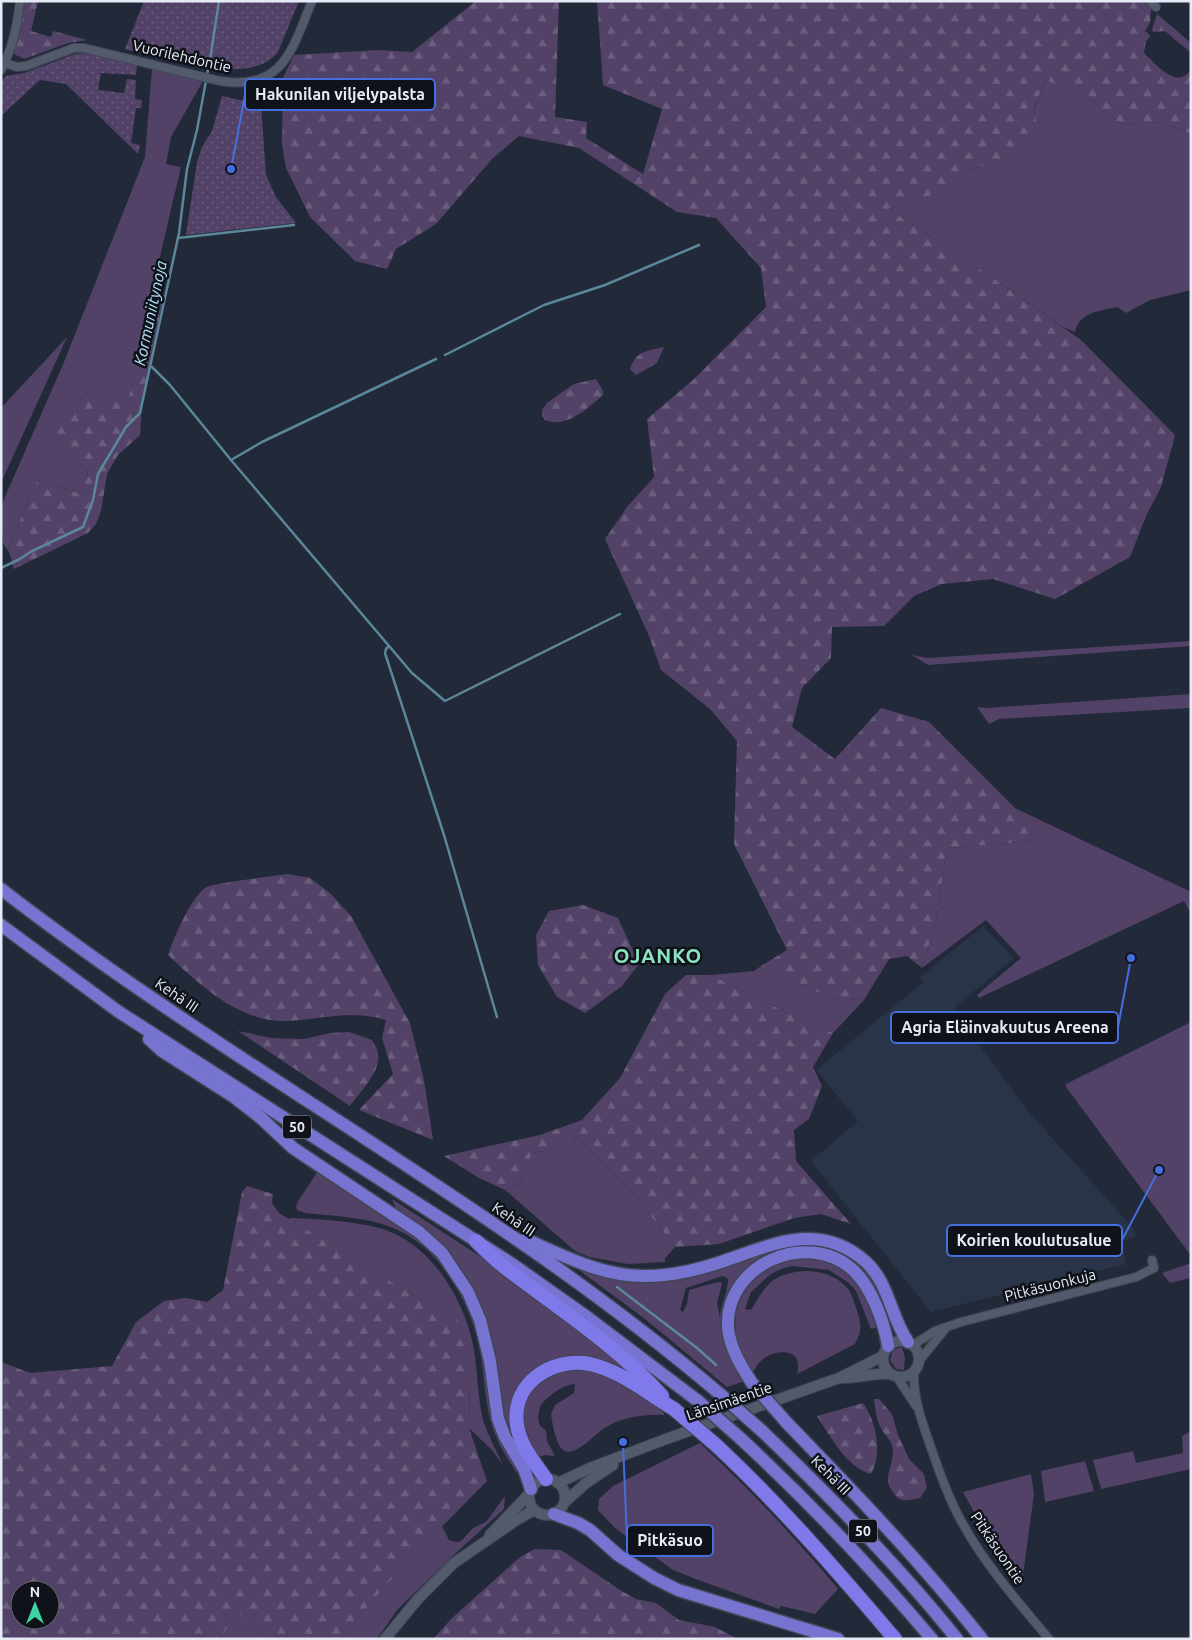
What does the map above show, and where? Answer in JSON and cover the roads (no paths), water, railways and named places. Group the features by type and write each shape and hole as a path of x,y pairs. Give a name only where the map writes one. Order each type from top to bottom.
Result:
{"highway":[{"name":"Kehä III","path":"1,889 123,978 493,1224 609,1305 662,1345 762,1431 839,1506 906,1578 957,1639"},
{"name":"50","path":"1,925 119,1012 512,1264 587,1316 698,1401 740,1438 823,1518 887,1586 932,1639"},
{"path":"119,1012 162,1051 234,1097 261,1118 293,1148 419,1232 442,1253 465,1286 480,1320 490,1361 498,1419 505,1437 524,1469 530,1492"},
{"path":"493,1224 581,1264 601,1270 645,1276 688,1271 784,1240 801,1238 824,1240 849,1249 868,1264 877,1276 897,1324 910,1344"},
{"path":"476,1241 509,1271 552,1301 600,1340 654,1387 674,1409 754,1480 819,1551 892,1636"},
{"path":"886,1351 886,1336 867,1287 852,1269 834,1258 816,1253 797,1252 779,1256 764,1263 750,1274 738,1290 728,1319 730,1339 740,1364 752,1383 787,1423 880,1518 949,1597 982,1639"},
{"path":"552,1481 527,1451 517,1426 517,1415 522,1395 528,1385 543,1371 575,1362 600,1367 635,1384 674,1409"},
{"path":"554,1514 590,1530 618,1555 654,1578 678,1590 838,1639"}],"main road":[{"path":"901,1341 910,1344 919,1355 919,1361 914,1372 909,1375 894,1376 884,1366 886,1351 894,1342 901,1341"},
{"name":"Länsimäentie","path":"552,1481 838,1378 886,1351"},
{"name":"Länsimäentie","path":"838,1378 851,1379 878,1373 894,1376"},
{"name":"Länsimäentie","path":"564,1502 595,1476 630,1454"},
{"path":"485,1541 540,1480 552,1481 562,1488 564,1502 559,1511 554,1514 542,1515 530,1505 530,1492"},
{"path":"385,1639 417,1600 454,1563 534,1510"}],"street":[{"path":"1,70 14,40 20,1"},
{"name":"Vuorilehdontie","path":"5,62 17,67 26,66 74,48 84,48 220,81 232,83 251,81 260,79 277,70 290,53 312,1"},
{"name":"Pitkäsuonkuja","path":"910,1344 936,1331 971,1319 1136,1277 1154,1268 1152,1260"},
{"name":"Pitkäsuonkuja","path":"919,1361 945,1329"},
{"name":"Pitkäsuontie","path":"914,1372 918,1408 944,1485 964,1526 987,1562 1049,1639"},
{"name":"Pitkäsuontie","path":"894,1376 918,1408"}],"waterway":[{"name":"Kormuniitynoja","path":"1,568 83,527 93,500 98,474 126,427 140,413 179,233 187,169 197,130 219,1"},
{"path":"178,238 294,225"},
{"path":"445,355 544,305 605,285 699,245"},
{"path":"152,367 170,385 231,460 262,442 436,359"},
{"path":"231,460 412,673 445,701 620,614"},
{"path":"389,646 385,653 444,835 497,1017"},
{"path":"617,1287 697,1348 716,1365"}],"place":[{"name":"Hakunilan viljelypalsta","path":"231,169"},
{"name":"Agria Eläinvakuutus Areena","path":"1131,958"},
{"name":"Koirien koulutusalue","path":"1159,1170"},
{"name":"Pitkäsuo","path":"623,1442"}],"district":[{"name":"OJANKO","path":"658,955"}]}
